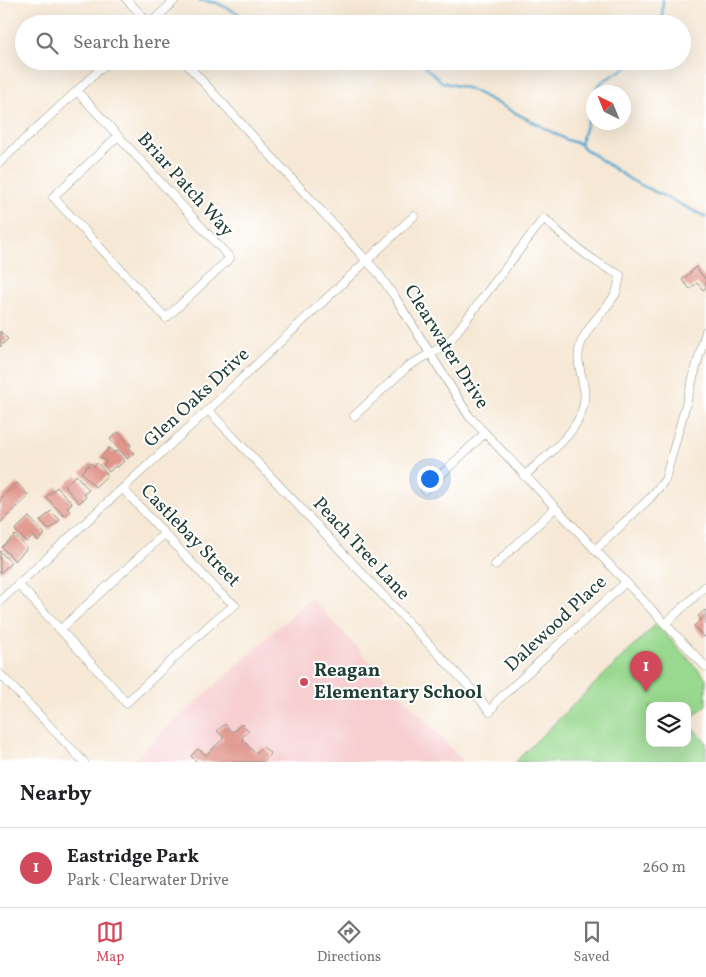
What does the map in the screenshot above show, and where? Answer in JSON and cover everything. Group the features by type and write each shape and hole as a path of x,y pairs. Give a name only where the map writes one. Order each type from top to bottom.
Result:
{"street":[{"path":"128,0 142,15"},
{"path":"159,15 175,0"},
{"path":"0,162 99,70"},
{"name":"Clearwater Drive","path":"192,70 387,284 464,410 484,434 706,667"},
{"name":"Briar Patch Way","path":"77,91 230,258 166,318 53,197 118,136"},
{"name":"Glen Oaks Drive","path":"0,601 208,410 414,216"},
{"path":"354,416 401,372 443,346 452,338 544,218 556,231 603,267 620,275 616,292 590,326 579,349 578,361 584,393 583,406 577,422 561,441 524,476"},
{"path":"595,550 650,498 664,480 706,331"},
{"name":"Peach Tree Lane","path":"208,410 476,694 490,712"},
{"path":"425,490 484,434"},
{"name":"Castlebay Street","path":"61,629 126,703 216,619 235,605 164,534 123,489"},
{"path":"495,565 555,508"},
{"path":"18,584 61,629 164,534"},
{"name":"Dalewood Place","path":"490,712 497,701 625,583"},
{"path":"665,624 706,586"},
{"path":"0,674 84,762"},
{"path":"0,686 6,680"}],"shaded area":[{"name":"Reagan Elementary School","path":"311,598 464,762 130,762"}],"green space":[{"path":"656,624 706,678 706,705 691,718 691,702 646,702 646,747 691,747 691,726 706,742 706,762 515,762"}],"building":[{"path":"696,267 706,280 706,288 703,290 697,283 690,289 682,280"},
{"path":"0,331 8,339 0,347"},
{"path":"118,432 131,446 129,448 134,453 127,459 110,439"},
{"path":"109,448 114,453 116,451 124,461 117,468 115,466 109,472 103,465 106,462 100,457"},
{"path":"91,463 94,466 97,463 108,475 95,487 81,472"},
{"path":"76,475 89,490 84,494 86,497 79,503 64,486"},
{"path":"17,483 29,496 0,523 0,499"},
{"path":"57,487 72,503 67,508 70,511 64,516 46,497"},
{"path":"51,511 60,520 49,530 40,521"},
{"path":"29,517 45,534 38,541 33,536 26,542 15,530"},
{"path":"15,535 27,548 15,561 2,547"},
{"path":"0,551 11,563 0,573"},
{"path":"705,610 706,635 704,637 694,626 701,619 698,616"},
{"path":"225,724 231,731 235,731 242,724 249,731 242,737 243,740 255,753 263,747 271,754 263,762 197,762 191,756 198,749 206,755 223,739 217,731"}],"waterway":[{"path":"199,0 217,3 241,15"},
{"path":"662,15 663,0"},
{"path":"428,70 442,82 470,89 567,140 580,144 631,180 706,217"},
{"path":"599,85 622,70"},
{"path":"580,144 586,126"}],"place":[{"name":"Reagan Elementary School","path":"304,682"},
{"name":"Eastridge Park","path":"646,692"}]}
